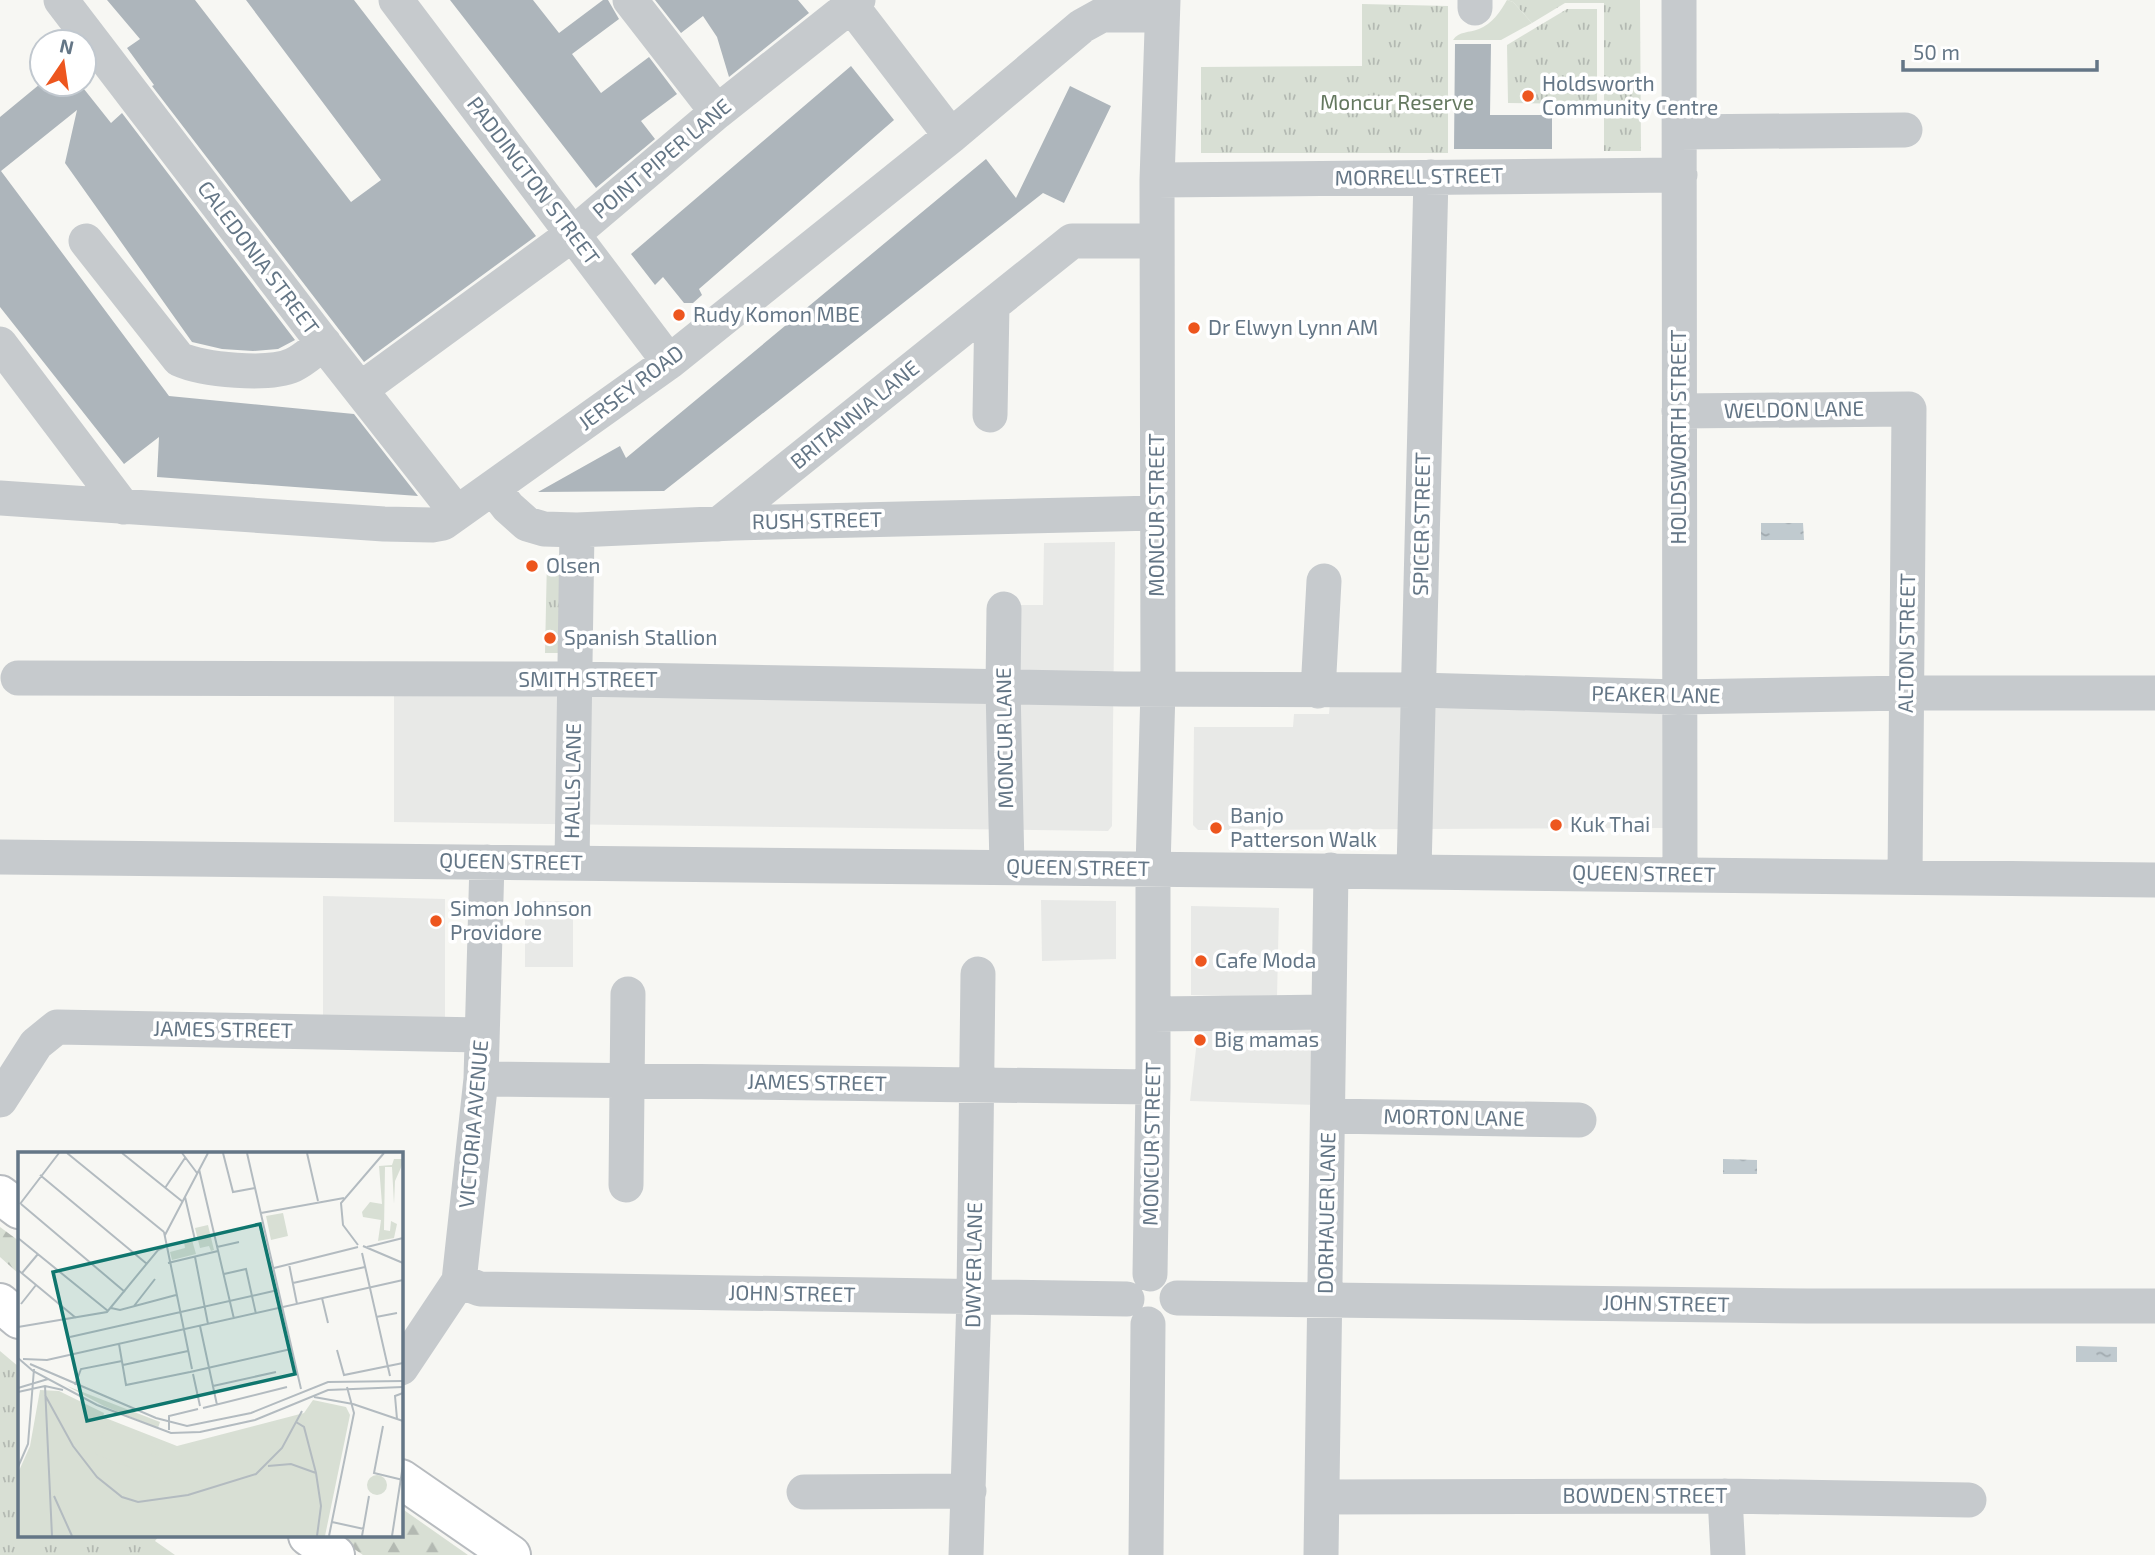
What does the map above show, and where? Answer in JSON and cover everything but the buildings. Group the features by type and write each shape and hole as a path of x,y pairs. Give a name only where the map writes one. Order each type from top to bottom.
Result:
{"main road":[{"path":"0,1195 18,1208"},
{"path":"0,1303 18,1318"},
{"path":"402,1480 511,1555"},
{"path":"311,1538 335,1555"}],"street":[{"name":"CALEDONIA STREET","path":"61,0 457,513"},
{"name":"PADDINGTON STREET","path":"396,0 669,362"},
{"path":"630,0 717,112"},
{"name":"HOLDSWORTH STREET","path":"1679,0 1680,875"},
{"path":"852,2 951,136"},
{"name":"POINT PIPER LANE","path":"361,390 573,234 852,2"},
{"name":"JERSEY ROAD","path":"0,498 432,525 443,523 669,362 951,136 1082,26 1102,15 1162,8"},
{"name":"MONCUR STREET","path":"1150,1274 1153,868 1158,690 1157,180 1162,8"},
{"path":"1680,132 1905,130"},
{"name":"MORRELL STREET","path":"1157,180 1680,174"},
{"name":"SPICER STREET","path":"1414,871 1431,177"},
{"path":"86,241 179,359 194,366 275,370 293,365 324,343"},
{"name":"BRITANNIA LANE","path":"719,524 1072,241 1157,241"},
{"path":"990,415 992,306"},
{"path":"0,344 123,507"},
{"name":"WELDON LANE","path":"1679,411 1909,409"},
{"name":"ALTON STREET","path":"1905,877 1909,409"},
{"name":"RUSH STREET","path":"494,489 508,507 527,524 544,529 1157,513"},
{"name":"HALLS LANE","path":"572,863 577,530"},
{"path":"1318,691 1324,581"},
{"name":"MONCUR LANE","path":"1004,609 1007,867"},
{"name":"SMITH STREET","path":"18,678 575,678 1158,690"},
{"name":"PEAKER LANE","path":"1158,690 1418,690 1679,697 2155,693"},
{"name":"QUEEN STREET","path":"0,857 2155,880"},
{"name":"VICTORIA AVENUE","path":"402,1366 458,1282 481,1079 487,862"},
{"name":"DORHAUER LANE","path":"1321,1555 1331,870"},
{"name":"DWYER LANE","path":"966,1555 974,1297 978,974"},
{"path":"626,1185 628,994"},
{"path":"1153,1014 1329,1012"},
{"name":"JAMES STREET","path":"0,1100 36,1044 57,1027 482,1035"},
{"name":"JAMES STREET","path":"481,1079 1153,1087"},
{"name":"MORTON LANE","path":"1328,1116 1579,1120"},
{"path":"1137,1311 1158,1324 1172,1315 1177,1298 1174,1287 1159,1275 1150,1274 1133,1283 1137,1311 1146,1555"},
{"name":"JOHN STREET","path":"458,1282 480,1289 974,1297 1137,1311"},
{"name":"JOHN STREET","path":"1177,1298 2155,1306"},
{"path":"804,1492 969,1491"},
{"path":"1725,1496 1728,1555"},
{"name":"BOWDEN STREET","path":"1322,1497 1725,1496 1969,1500"}],"shaded area":[{"path":"1115,542 1112,826 1108,831 394,822 394,694 1013,700 1015,605 1043,605 1044,543"},
{"path":"1330,702 1664,703 1664,828 1198,830 1193,825 1194,727 1293,727 1294,714 1329,714"},
{"path":"323,896 445,899 445,1017 323,1016"},
{"path":"1041,900 1116,901 1116,959 1042,961"},
{"path":"525,901 573,901 573,967 525,967"},
{"path":"1191,906 1279,908 1277,997 1191,995"},
{"path":"1199,1023 1317,1031 1316,1105 1190,1101"}],"green space":[{"path":"1507,0 1640,0 1641,151 1604,151 1604,3 1565,3 1532,23 1513,2"},
{"path":"1507,0 1513,2 1532,23 1501,40 1453,40 1461,34 1488,24"},
{"name":"Moncur Reserve","path":"1362,4 1448,6 1448,153 1201,153 1201,67 1362,66"},
{"path":"1567,9 1597,9 1597,104 1508,103 1507,45"},
{"path":"547,558 570,559 567,653 545,653"},
{"path":"0,1227 18,1240 18,1273 0,1257"},
{"path":"0,1351 18,1366 18,1538 157,1538 155,1541 175,1555 0,1555"},
{"path":"402,1509 468,1555 363,1555 338,1538 402,1538"}],"water":[{"path":"1761,523 1803,523 1804,540 1761,540"},
{"path":"1723,1159 1757,1160 1757,1174 1723,1174"},
{"path":"2076,1346 2117,1347 2117,1362 2076,1362"}],"place":[{"name":"Holdsworth Community Centre","path":"1528,96"},
{"name":"Rudy Komon MBE","path":"679,315"},
{"name":"Dr Elwyn Lynn AM","path":"1194,328"},
{"name":"Olsen","path":"532,566"},
{"name":"Spanish Stallion","path":"550,638"},
{"name":"Kuk Thai","path":"1556,825"},
{"name":"Banjo Patterson Walk","path":"1216,828"},
{"name":"Simon Johnson Providore","path":"436,921"},
{"name":"Cafe Moda","path":"1201,961"},
{"name":"Big mamas","path":"1200,1040"}]}
